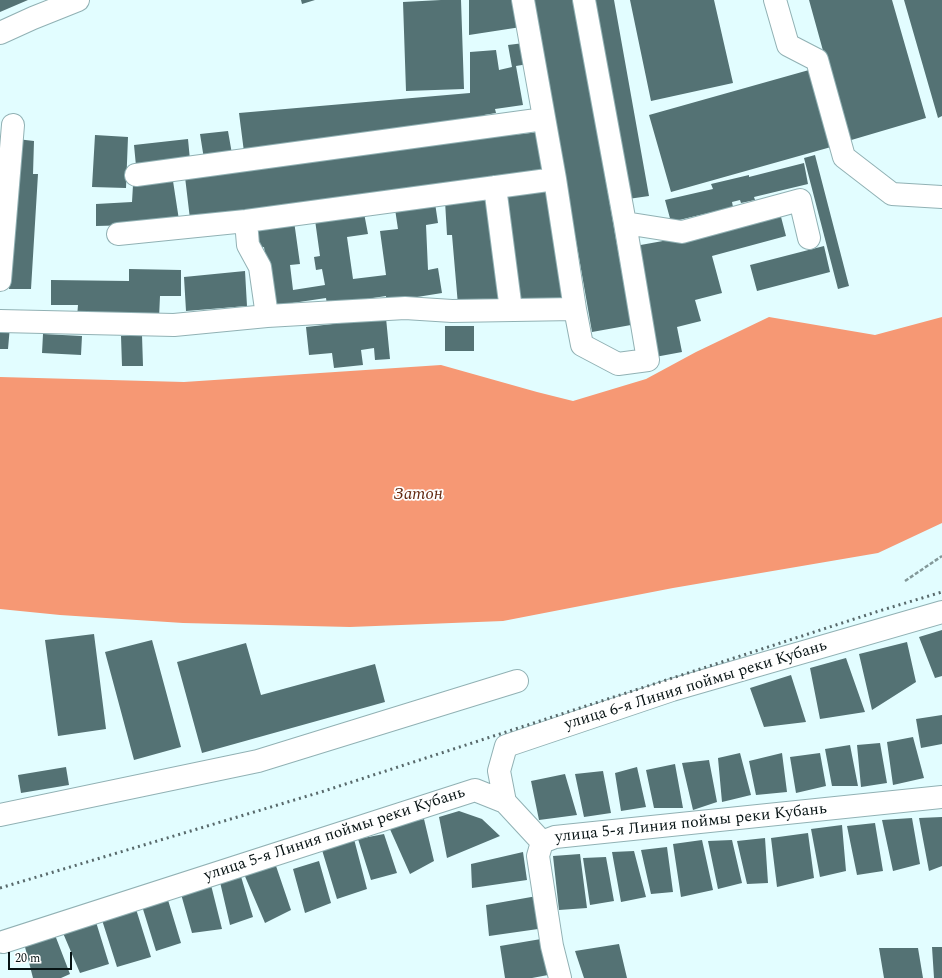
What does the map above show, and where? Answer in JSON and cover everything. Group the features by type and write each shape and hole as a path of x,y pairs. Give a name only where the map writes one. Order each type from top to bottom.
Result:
{"street":[{"path":"0,33 78,0"},
{"path":"523,0 555,179 582,345 618,364 648,360 625,223 584,0"},
{"path":"775,0 788,45 817,60 844,157 892,194 942,197"},
{"path":"136,175 544,119"},
{"path":"0,280 13,125"},
{"path":"118,234 246,220 555,179"},
{"path":"495,187 511,310"},
{"path":"625,223 682,232 800,200 809,238"},
{"path":"246,220 248,245 260,267 267,316"},
{"path":"0,321 174,325 267,316 405,308 452,311 575,309"},
{"name":"улица 6-я Линия поймы реки Кубань","path":"505,802 499,771 506,746 672,690 942,612"},
{"path":"0,815 258,761 517,681"},
{"name":"улица 5-я Линия поймы реки Кубань","path":"3,942 475,790 505,802 542,842 555,837 942,798"},
{"path":"542,842 538,856 552,946 560,978"}],"path":[{"path":"905,581 942,556"}],"water":[{"name":"Затон","path":"769,317 875,335 942,317 942,523 878,553 673,588 503,621 350,627 183,623 60,615 0,609 0,377 184,382 441,365 573,401 646,379 696,352"}],"building":[{"path":"0,0 28,0 0,12"},
{"path":"301,0 315,0 302,4"},
{"path":"461,0 464,89 406,91 403,2"},
{"path":"469,0 515,0 521,27 469,35"},
{"path":"534,0 574,0 631,325 592,332"},
{"path":"592,0 614,0 649,196 628,199"},
{"path":"630,0 714,0 733,83 651,101"},
{"path":"809,0 892,0 926,118 848,141"},
{"path":"904,0 942,0 942,116 938,118"},
{"path":"524,43 528,64 516,66 523,105 495,109 496,113 484,115 484,121 244,152 239,113 470,93 470,52 496,50 499,70 512,67 508,45"},
{"path":"809,70 831,147 671,192 649,115"},
{"path":"228,131 232,154 204,159 200,134"},
{"path":"539,132 546,170 190,219 185,177 423,145"},
{"path":"95,135 128,137 126,188 92,187"},
{"path":"17,139 34,141 33,174 38,174 31,289 9,289"},
{"path":"188,139 190,160 136,166 134,145"},
{"path":"815,155 849,286 838,289 804,158"},
{"path":"804,163 808,184 754,197 755,200 741,203 740,200 732,202 733,207 671,222 665,200 713,189 711,184 749,175 749,177"},
{"path":"173,181 179,220 134,225 96,226 96,204 132,202 133,185"},
{"path":"548,188 564,298 518,305 502,195"},
{"path":"487,198 499,302 458,305 452,235 447,235 445,201"},
{"path":"435,203 438,223 426,225 428,270 438,268 442,293 386,302 386,296 327,305 326,298 272,306 264,247 255,249 252,228 294,221 300,264 290,265 293,290 325,285 322,269 316,270 314,257 320,256 315,220 364,213 368,234 347,237 353,279 386,275 380,231 398,229 395,209"},
{"path":"780,213 786,236 712,256 722,293 695,300 701,321 677,327 682,352 655,357 635,246 674,239 675,243"},
{"path":"824,246 830,272 757,291 750,265"},
{"path":"129,269 181,270 181,296 160,296 159,318 77,317 78,305 51,305 51,280 129,281"},
{"path":"245,271 247,306 186,311 184,277"},
{"path":"386,318 390,359 375,360 374,348 361,350 363,365 334,368 332,353 309,355 306,327"},
{"path":"0,326 10,326 8,349 0,349"},
{"path":"445,326 474,326 474,351 445,351"},
{"path":"43,334 82,336 81,355 42,353"},
{"path":"142,335 143,366 122,366 121,336"},
{"path":"942,630 942,676 935,678 919,637"},
{"path":"94,634 106,729 58,736 45,640"},
{"path":"152,640 181,747 134,760 105,652"},
{"path":"907,642 916,682 872,710 859,654"},
{"path":"246,643 261,695 375,664 385,702 202,753 177,662"},
{"path":"846,658 865,712 820,719 810,668"},
{"path":"791,675 806,722 764,727 750,688"},
{"path":"942,715 942,744 921,748 916,719"},
{"path":"913,737 924,778 893,785 887,742"},
{"path":"880,743 887,783 861,787 857,745"},
{"path":"850,745 858,786 832,786 825,749"},
{"path":"740,753 751,795 722,802 718,758"},
{"path":"782,753 787,792 756,795 749,761"},
{"path":"820,753 826,786 796,793 790,757"},
{"path":"709,760 717,802 693,810 682,763"},
{"path":"675,764 683,808 654,808 646,770"},
{"path":"66,767 69,785 21,793 18,775"},
{"path":"637,767 646,807 621,811 615,773"},
{"path":"603,771 611,813 584,817 575,774"},
{"path":"565,774 577,815 539,820 531,781"},
{"path":"459,811 482,819 500,836 447,858 439,817"},
{"path":"942,817 942,866 929,871 919,818"},
{"path":"912,818 920,864 893,871 882,820"},
{"path":"424,819 434,861 410,874 389,827"},
{"path":"875,823 883,871 857,875 847,826"},
{"path":"842,825 846,871 820,877 811,829"},
{"path":"808,833 814,878 777,887 771,838"},
{"path":"384,834 397,873 371,880 358,839"},
{"path":"765,838 768,883 747,884 737,841"},
{"path":"354,839 367,889 337,899 322,850"},
{"path":"702,840 713,890 681,897 673,844"},
{"path":"732,840 742,883 718,889 708,841"},
{"path":"667,847 673,892 651,894 641,850"},
{"path":"634,851 646,897 621,902 612,852"},
{"path":"523,852 527,880 472,888 471,864"},
{"path":"580,854 587,908 559,910 553,856"},
{"path":"606,857 614,901 590,905 583,858"},
{"path":"319,861 331,903 305,913 293,869"},
{"path":"275,863 291,910 265,923 244,874"},
{"path":"240,873 253,917 230,925 220,882"},
{"path":"211,885 222,929 192,933 181,894"},
{"path":"537,896 538,929 489,936 486,905"},
{"path":"168,900 181,943 156,951 142,906"},
{"path":"136,909 151,957 117,967 102,920"},
{"path":"96,922 109,964 80,973 63,933"},
{"path":"55,935 70,974 61,978 33,978 25,947"},
{"path":"541,939 548,975 532,978 505,978 500,946"},
{"path":"619,944 627,978 584,978 575,951"},
{"path":"932,947 942,947 942,978 934,978"},
{"path":"879,948 918,948 923,978 884,978"}],"railway":[{"path":"0,888 321,792 879,611 942,592"}]}
